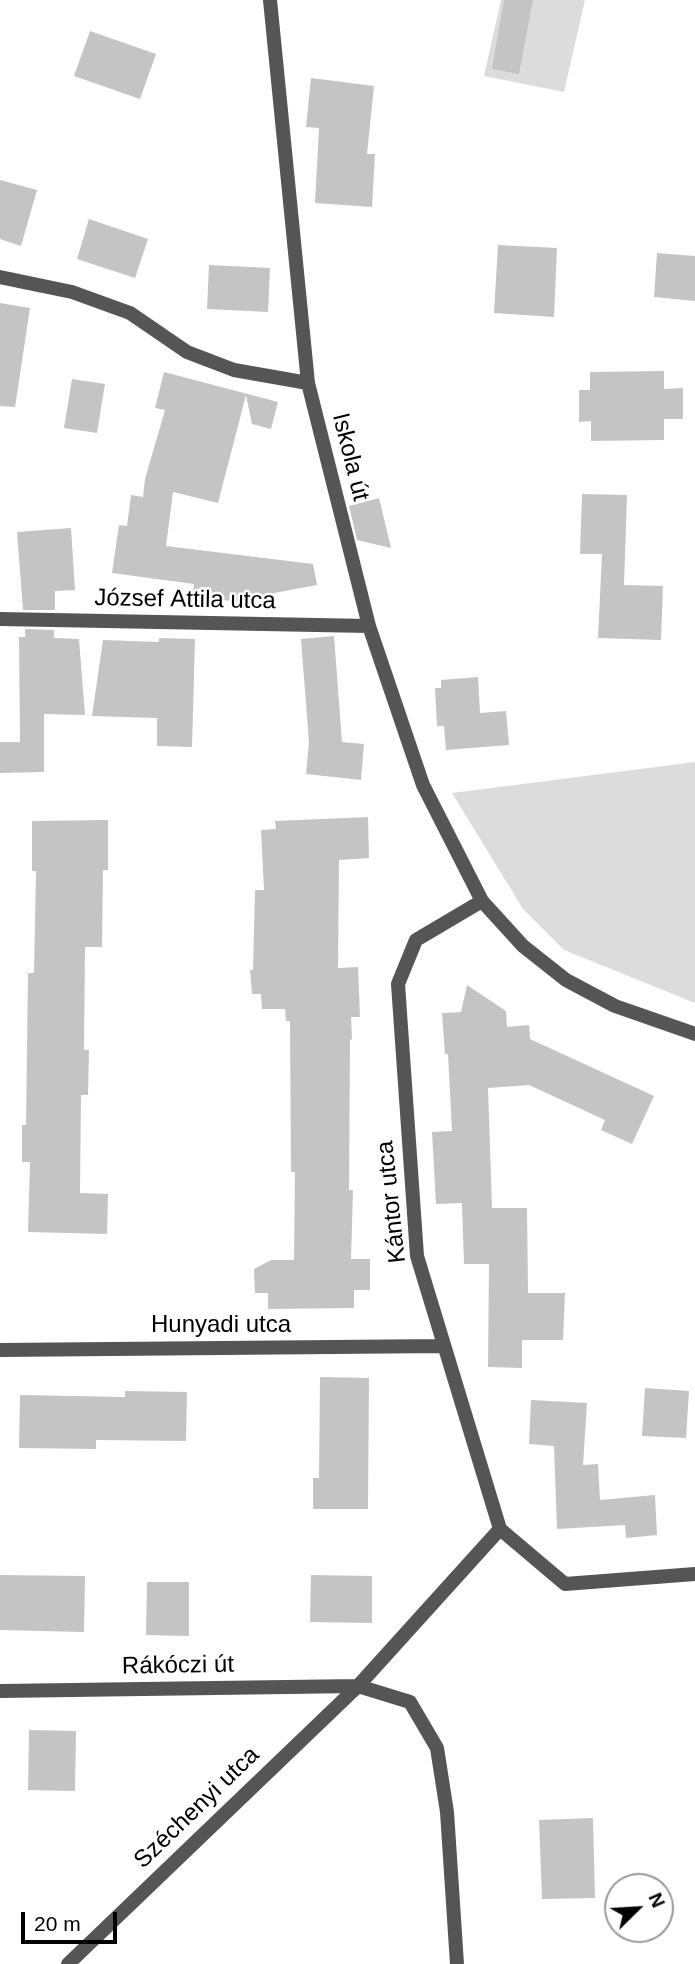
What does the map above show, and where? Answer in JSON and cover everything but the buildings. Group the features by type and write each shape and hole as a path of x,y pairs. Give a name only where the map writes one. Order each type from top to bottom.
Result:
{"street":[{"name":"Iskola út","path":"270,0 308,383 369,626 423,785 482,901 523,946 566,980 615,1006 695,1034"},
{"path":"0,277 72,292 130,313 187,352 234,370 308,383"},
{"name":"József Attila utca","path":"0,619 369,626"},
{"name":"Kántor utca","path":"482,901 416,940 398,984 417,1256 500,1529"},
{"name":"Hunyadi utca","path":"0,1350 443,1346"},
{"path":"500,1529 565,1584 695,1574"},
{"name":"Széchenyi utca","path":"68,1964 358,1686 500,1529"},
{"name":"Rákóczi út","path":"0,1691 358,1686 411,1702 437,1748 447,1812 457,1964"}],"shaded area":[{"path":"501,0 585,0 564,92 484,76"},
{"path":"695,762 695,1003 564,950 523,909 452,793"}]}
